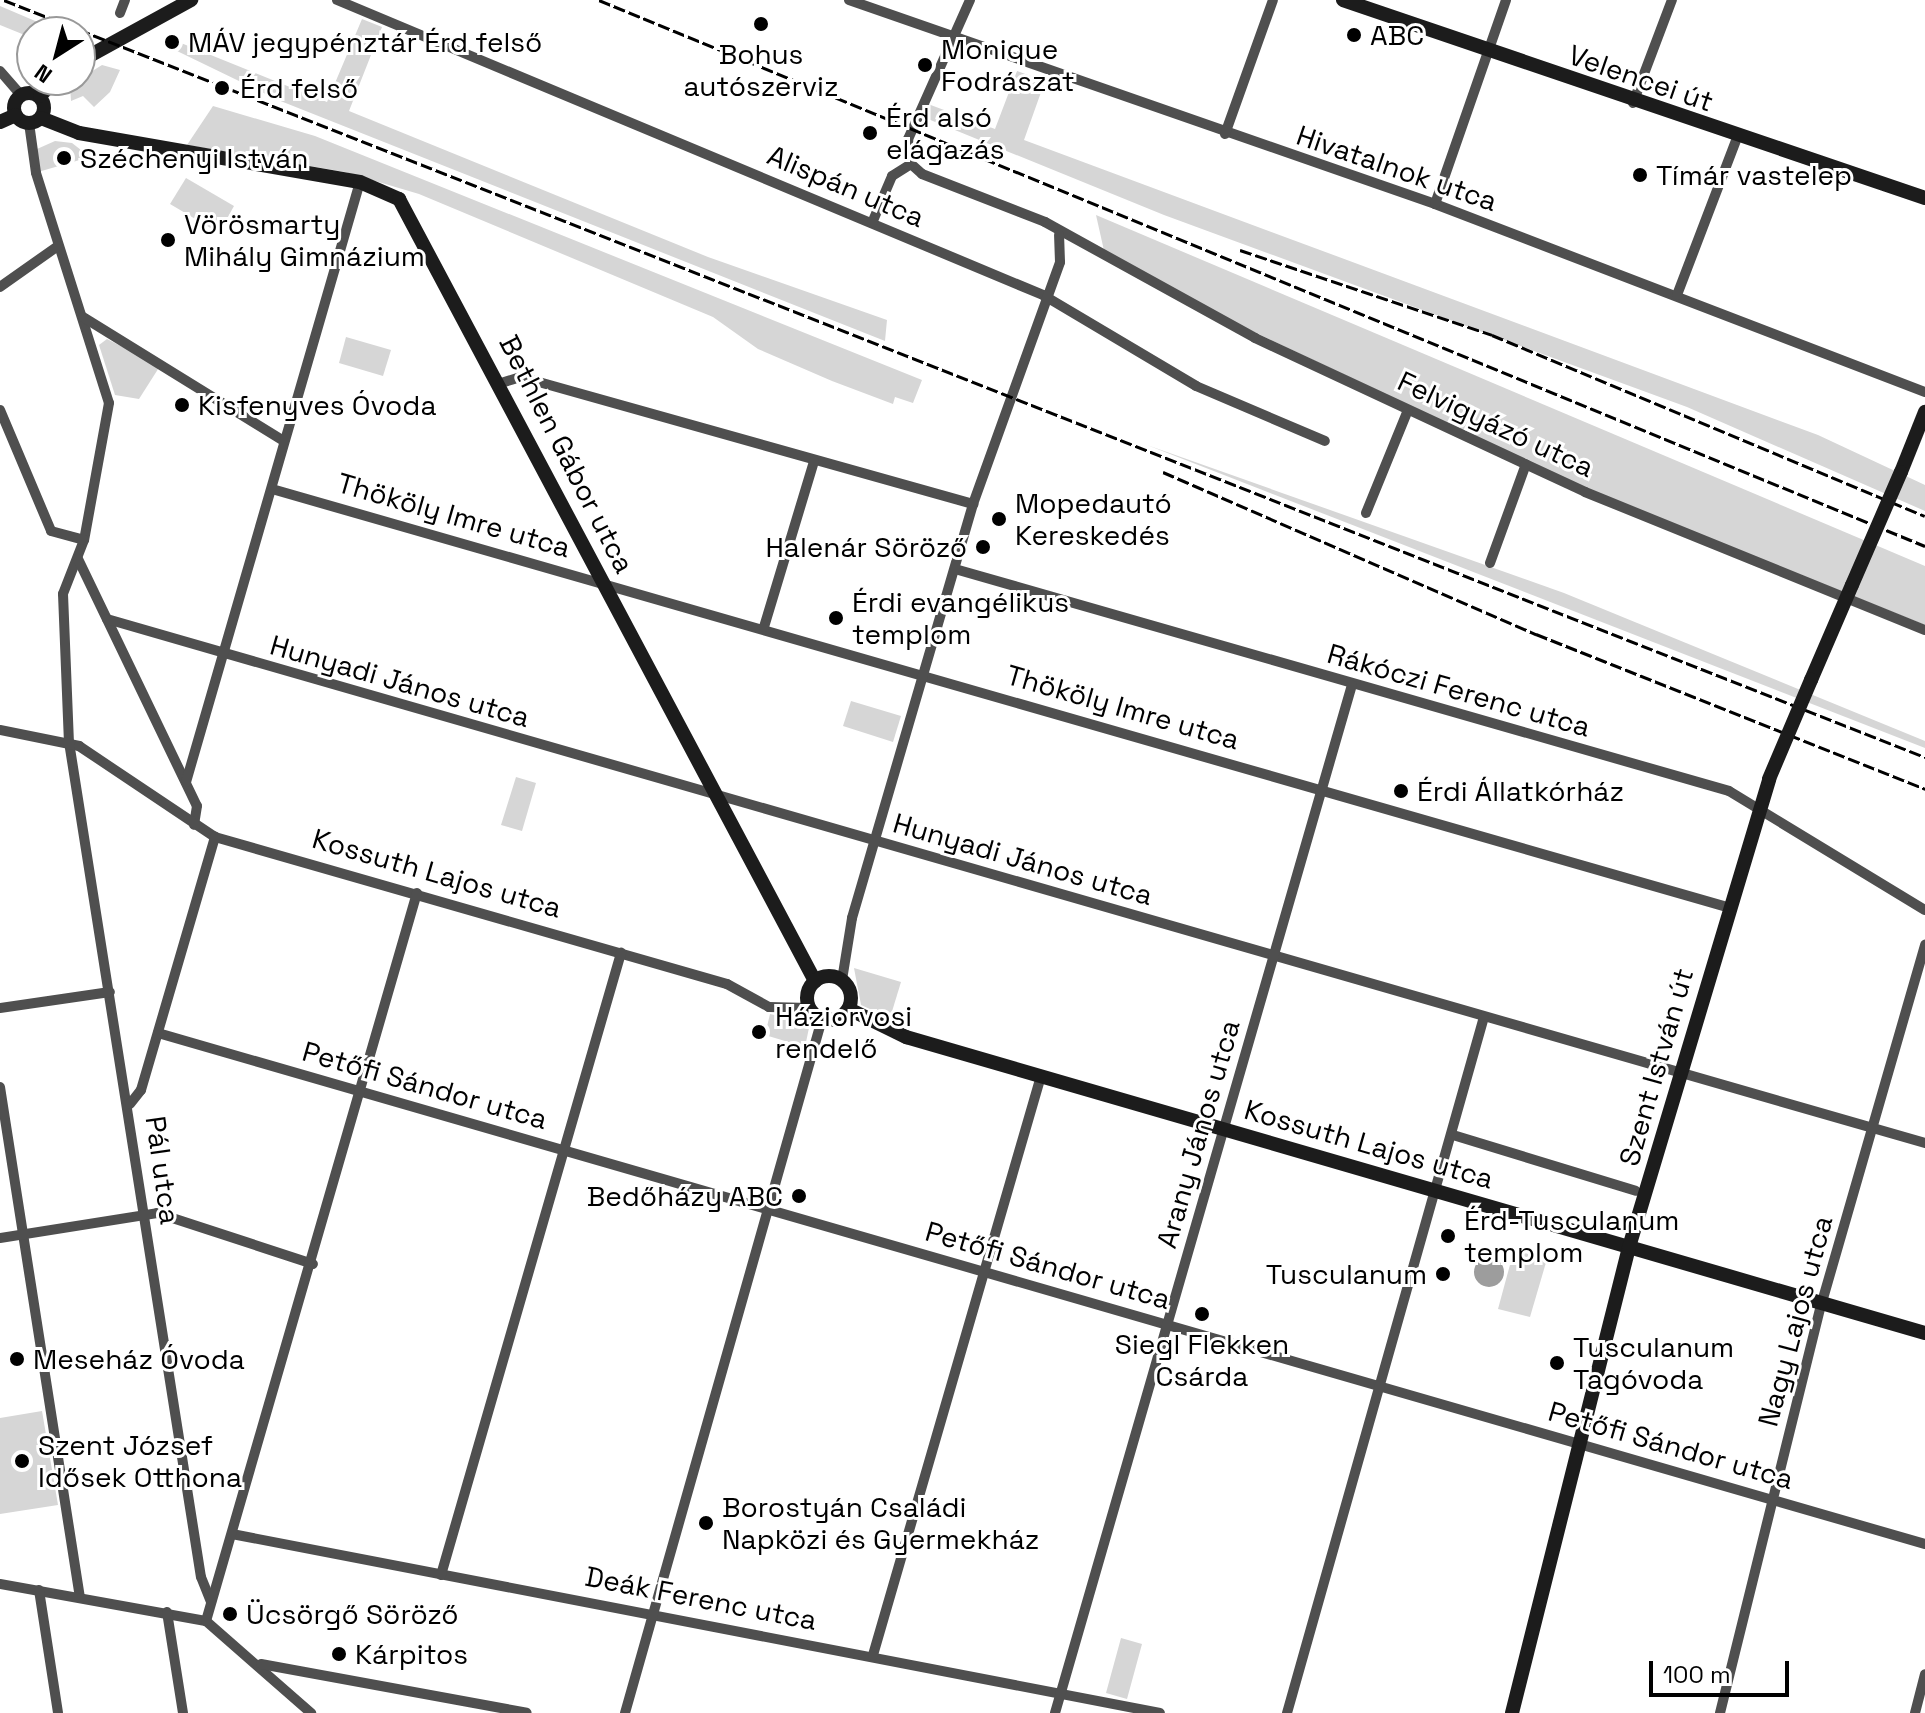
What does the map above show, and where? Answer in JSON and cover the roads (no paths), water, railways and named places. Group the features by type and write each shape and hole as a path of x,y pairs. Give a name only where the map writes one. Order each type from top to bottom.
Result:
{"street":[{"path":"120,13 125,0"},
{"path":"96,52 191,0"},
{"name":"Alispán utca","path":"337,0 1047,297 1196,386 1325,441"},
{"name":"Hivatalnok utca","path":"849,0 952,40 1435,204 1925,392"},
{"path":"872,223 892,176 911,164 908,139 970,0"},
{"path":"1225,134 1273,0"},
{"name":"Velencei út","path":"1343,0 1633,103 1925,198"},
{"path":"1435,204 1506,0"},
{"path":"1633,103 1672,0"},
{"path":"0,71 16,89"},
{"path":"0,122 16,115 21,96"},
{"path":"35,121 40,96"},
{"name":"Bethlen Gábor utca","path":"16,115 128,140 360,182 387,190 412,215 714,797 815,981"},
{"name":"Pál utca","path":"35,121 58,246 91,343 108,412 84,540 62,606 69,742 130,1104 144,1214 204,1597 211,1602"},
{"path":"1677,295 1737,138"},
{"name":"Felvigyázó utca","path":"911,164 1045,222 1059,235 1408,410 1727,555 1849,591 1925,630"},
{"path":"186,782 360,182"},
{"path":"842,980 875,841 973,504 1062,255 1059,235"},
{"path":"0,287 58,246"},
{"path":"81,316 284,441"},
{"path":"91,343 99,328"},
{"path":"501,383 521,377 973,504"},
{"path":"0,410 51,531 84,540"},
{"path":"1366,513 1408,410"},
{"name":"Szent István út","path":"1512,1713 1629,1247 1759,809 1925,412"},
{"path":"764,627 814,461"},
{"path":"1490,563 1526,464"},
{"name":"Thököly Imre utca","path":"272,489 764,627 1730,908"},
{"path":"78,559 197,806 194,825"},
{"name":"Rákóczi Ferenc utca","path":"955,569 1729,791 1925,910"},
{"name":"Hunyadi János utca","path":"107,619 714,797 1925,1143"},
{"name":"Arany János utca","path":"1055,1713 1352,685"},
{"path":"0,730 69,742"},
{"name":"Kossuth Lajos utca","path":"69,742 215,837 727,984 769,1007 809,1008"},
{"path":"130,1104 158,1033 215,837"},
{"path":"206,1621 313,1264 417,893"},
{"name":"Nagy Lajos utca","path":"1720,1713 1822,1302 1925,945"},
{"path":"441,1575 621,953"},
{"path":"822,1019 809,1008 815,981 842,980"},
{"path":"822,1019 849,1009 850,990 842,980"},
{"path":"0,1008 110,992"},
{"name":"Kossuth Lajos utca","path":"849,1009 906,1037 1925,1333"},
{"path":"1287,1713 1439,1191 1484,1017"},
{"path":"625,1713 771,1210 822,1019"},
{"name":"Petőfi Sándor utca","path":"158,1033 1925,1544"},
{"path":"873,1655 1041,1076"},
{"path":"0,1087 80,1598"},
{"path":"1453,1135 1636,1191"},
{"path":"0,1238 144,1214 313,1264"},
{"name":"Deák Ferenc utca","path":"232,1534 1062,1690 1160,1713"},
{"path":"0,1584 206,1621 259,1664 311,1713"},
{"path":"39,1590 58,1713"},
{"path":"167,1612 183,1713"},
{"path":"259,1664 527,1713"},
{"path":"1915,1713 1925,1674"}],"railway":[{"path":"4,0 1925,757"},
{"path":"599,0 1925,546"},
{"path":"1240,250 1492,335 1925,516"},
{"path":"1163,472 1536,634 1925,789"}],"place":[{"name":"Bohus autószerviz","path":"761,24"},
{"name":"ABC","path":"1354,35"},
{"name":"MÁV jegypénztár Érd felső","path":"172,42"},
{"name":"Monique Fodrászat","path":"925,65"},
{"name":"Érd felső","path":"222,88"},
{"name":"Érd alsó elágazás","path":"870,133"},
{"name":"Széchenyi István","path":"64,158"},
{"name":"Tímár vastelep","path":"1640,175"},
{"name":"Vörösmarty Mihály Gimnázium","path":"168,240"},
{"name":"Kisfenyves Óvoda","path":"182,405"},
{"name":"Mopedautó Kereskedés","path":"999,519"},
{"name":"Halenár Söröző","path":"983,547"},
{"name":"Érdi evangélikus templom","path":"836,618"},
{"name":"Érdi Állatkórház","path":"1401,791"},
{"name":"Háziorvosi rendelő","path":"759,1032"},
{"name":"Bedőházy ABC","path":"799,1196"},
{"name":"Érd-Tusculanum templom","path":"1448,1236"},
{"name":"Tusculanum","path":"1443,1274"},
{"name":"Siegl Flekken Csárda","path":"1202,1314"},
{"name":"Meseház Óvoda","path":"17,1359"},
{"name":"Tusculanum Tagóvoda","path":"1557,1363"},
{"name":"Szent József Idősek Otthona","path":"22,1461"},
{"name":"Borostyán Családi Napközi és Gyermekház","path":"706,1523"},
{"name":"Ücsörgő Söröző","path":"230,1614"},
{"name":"Kárpitos","path":"339,1654"}]}
